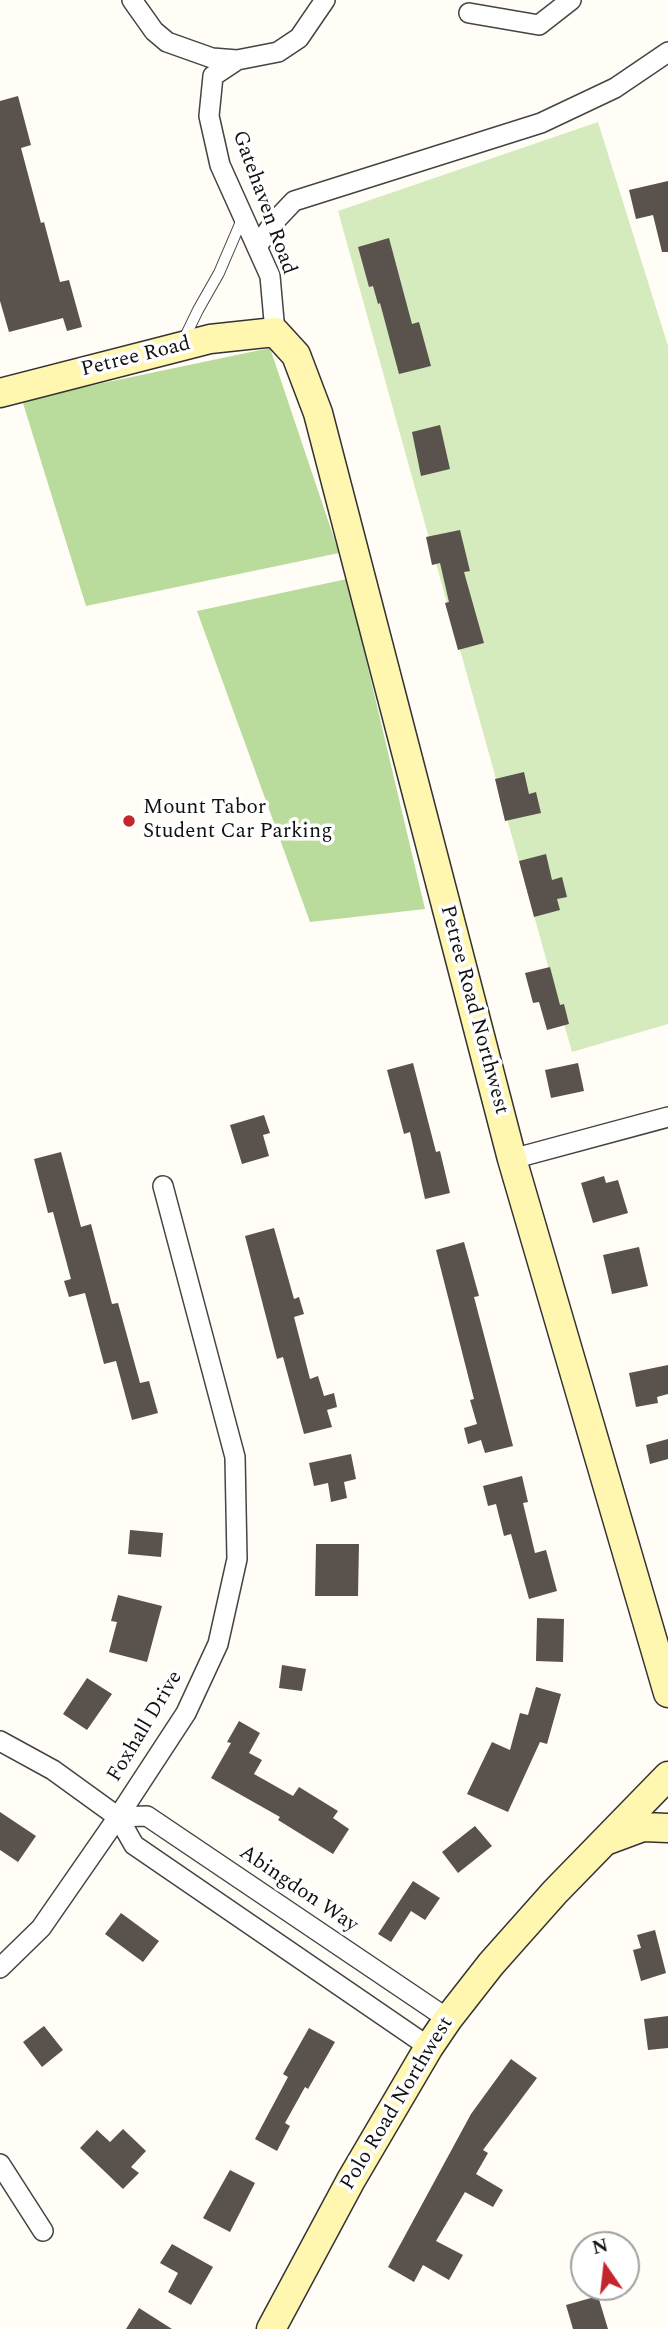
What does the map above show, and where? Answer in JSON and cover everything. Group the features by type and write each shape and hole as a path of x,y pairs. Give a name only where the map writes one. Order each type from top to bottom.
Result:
{"street":[{"path":"132,0 154,31 167,42 212,58 237,61 278,52 299,38 325,0"},
{"path":"469,13 539,25 571,0"},
{"path":"257,247 274,222 295,201 541,123 615,88 668,52"},
{"name":"Gatehaven Road","path":"237,61 213,76 209,116 220,165 270,276 275,332"},
{"name":"Petree Road","path":"0,393 210,339 275,332"},
{"name":"Petree Road Northwest","path":"275,332 296,355 318,413 512,1159 668,1693"},
{"path":"512,1159 668,1117"},
{"name":"Foxhall Drive","path":"0,1968 41,1928 186,1713 218,1644 237,1559 235,1457 163,1186"},
{"path":"0,1741 53,1770 118,1817 134,1845 429,2047"},
{"name":"Polo Road Northwest","path":"271,2329 351,2180 448,2019 491,1964 602,1842 668,1776"},
{"name":"Abingdon Way","path":"118,1817 147,1816 448,2019"},
{"path":"602,1842 643,1827 668,1828"},
{"path":"0,2164 43,2231"}],"lane":[{"path":"181,346 219,273 243,216"}],"green space":[{"path":"598,122 668,346 668,1024 572,1052 338,211"},
{"path":"270,348 339,553 86,606 22,400"},
{"path":"347,579 425,909 310,922 197,611"}],"building":[{"path":"18,96 31,145 21,148 41,223 44,222 60,282 69,280 82,327 67,331 63,318 9,332 0,301 0,101"},
{"path":"668,181 668,252 662,252 653,215 636,219 629,190"},
{"path":"389,238 412,324 419,322 431,366 399,374 380,303 378,304 373,286 369,287 358,247"},
{"path":"440,425 450,469 421,476 412,432"},
{"path":"460,530 470,571 464,572 484,643 458,650 445,603 449,602 440,563 432,565 426,537"},
{"path":"524,772 529,794 536,792 541,813 505,821 495,779"},
{"path":"546,854 552,880 562,877 567,897 557,899 560,910 534,917 519,861"},
{"path":"550,967 560,1005 564,1004 569,1024 547,1030 539,1002 533,1003 525,973"},
{"path":"413,1063 436,1152 440,1151 450,1193 425,1199 410,1132 404,1134 387,1070"},
{"path":"578,1063 584,1091 551,1098 545,1070"},
{"path":"264,1115 270,1133 263,1135 269,1156 242,1164 230,1125"},
{"path":"61,1152 81,1227 91,1224 112,1304 118,1303 140,1383 149,1381 158,1413 132,1420 116,1361 104,1364 85,1293 69,1297 64,1281 71,1279 53,1212 48,1213 34,1159"},
{"path":"604,1176 606,1183 618,1180 628,1213 593,1223 581,1183"},
{"path":"274,1228 294,1299 299,1297 304,1314 294,1317 310,1379 318,1376 324,1396 334,1393 337,1407 327,1410 332,1427 304,1434 283,1357 277,1359 245,1236"},
{"path":"464,1242 479,1296 474,1297 513,1446 485,1453 481,1440 468,1444 464,1428 477,1424 470,1400 474,1399 436,1250"},
{"path":"639,1247 648,1286 612,1294 603,1255"},
{"path":"668,1365 668,1394 657,1397 658,1403 636,1407 629,1373"},
{"path":"668,1439 668,1459 650,1464 646,1445"},
{"path":"351,1454 356,1479 344,1482 347,1498 331,1502 328,1483 314,1486 309,1463"},
{"path":"522,1476 528,1502 523,1503 535,1553 546,1550 557,1591 529,1599 511,1534 504,1536 496,1504 488,1506 483,1486"},
{"path":"130,1530 163,1533 161,1557 128,1554"},
{"path":"316,1544 359,1544 358,1596 315,1596"},
{"path":"118,1595 162,1606 147,1662 109,1652 117,1622 111,1621"},
{"path":"537,1618 564,1619 563,1662 536,1661"},
{"path":"282,1665 306,1669 302,1691 279,1688"},
{"path":"87,1678 112,1694 87,1730 63,1714"},
{"path":"536,1687 561,1694 547,1744 540,1742 508,1812 467,1794 492,1742 510,1750 520,1713 528,1715"},
{"path":"239,1721 260,1733 249,1753 262,1760 254,1774 293,1796 299,1787 338,1811 333,1818 349,1829 333,1854 278,1820 280,1817 211,1778 231,1743 227,1742"},
{"path":"0,1812 36,1836 18,1862 0,1850"},
{"path":"475,1826 492,1846 458,1873 442,1852"},
{"path":"413,1881 440,1898 425,1920 411,1911 391,1942 378,1934"},
{"path":"121,1913 159,1941 143,1962 105,1934"},
{"path":"655,1930 666,1973 641,1981 633,1950 641,1948 637,1935"},
{"path":"668,2016 668,2048 648,2050 644,2019"},
{"path":"44,2026 63,2050 42,2067 23,2042"},
{"path":"309,2028 335,2042 285,2123 290,2126 277,2151 255,2139 288,2077 283,2074"},
{"path":"511,2059 537,2078 483,2150 488,2153 476,2174 503,2190 493,2207 465,2192 436,2241 463,2255 449,2280 423,2265 414,2282 388,2267 471,2114"},
{"path":"123,2129 146,2151 131,2167 139,2173 123,2189 80,2148 97,2130 110,2142"},
{"path":"230,2170 255,2183 230,2232 203,2218"},
{"path":"172,2244 213,2267 191,2305 168,2292 178,2273 160,2263"},
{"path":"580,2301 600,2301 608,2329 573,2329 566,2305"},
{"path":"139,2308 172,2329 126,2329"}],"place":[{"name":"Mount Tabor Student Car Parking","path":"129,821"}]}
